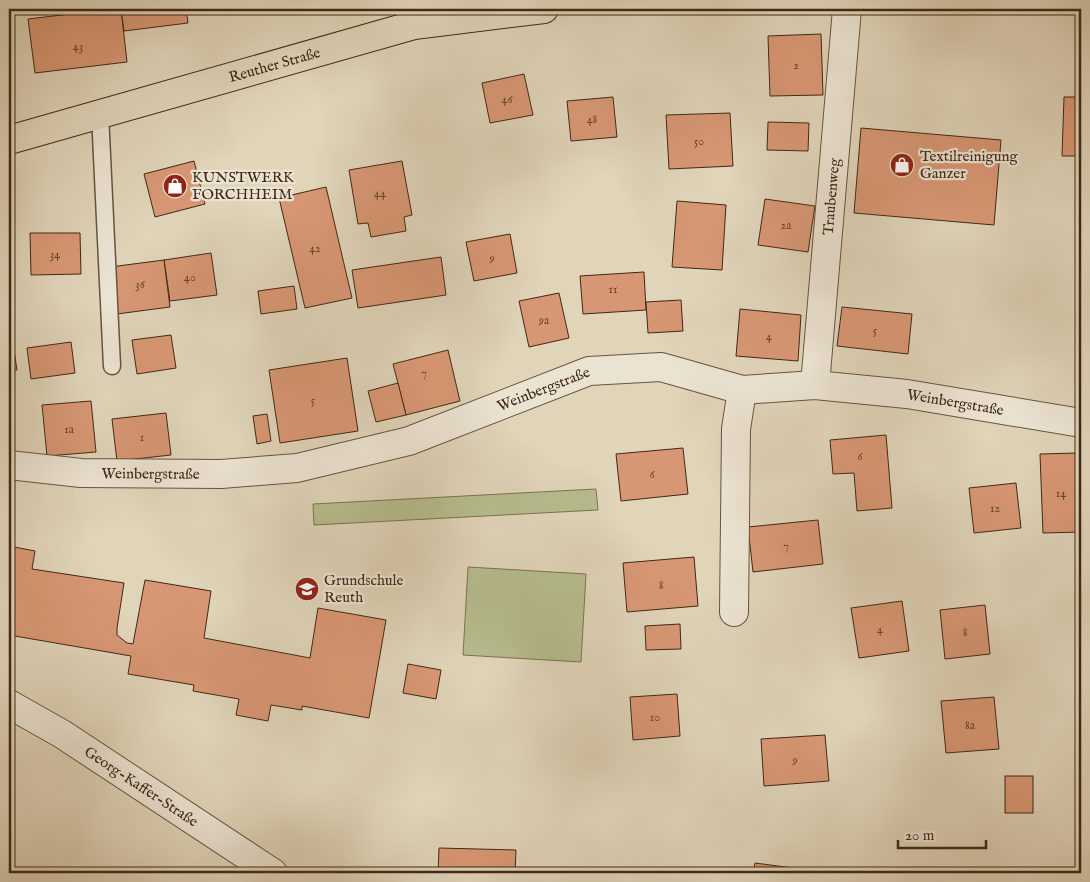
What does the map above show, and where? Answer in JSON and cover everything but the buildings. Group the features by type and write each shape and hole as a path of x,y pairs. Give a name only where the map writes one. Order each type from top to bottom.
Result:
{"main road":[{"name":"Reuther Straße","path":"9,140 414,25 544,9"}],"street":[{"name":"Traubenweg","path":"815,386 847,9"},
{"name":"Weinbergstraße","path":"9,466 91,474 221,474 297,468 409,441 589,370 661,367 742,390 815,386 907,394 1081,423"},
{"path":"734,612 736,429 742,390"},
{"name":"Georg-Kaffer-Straße","path":"9,704 62,734 273,873"}],"lane":[{"path":"100,114 112,366"}],"green space":[{"path":"596,489 598,510 314,525 313,504"},
{"path":"468,567 586,574 581,662 463,655"}],"place":[{"name":"Textilreinigung Ganzer","path":"902,165"},
{"name":"KUNSTWERK FORCHHEIM","path":"175,186"},
{"name":"Grundschule Reuth","path":"307,589"}]}
